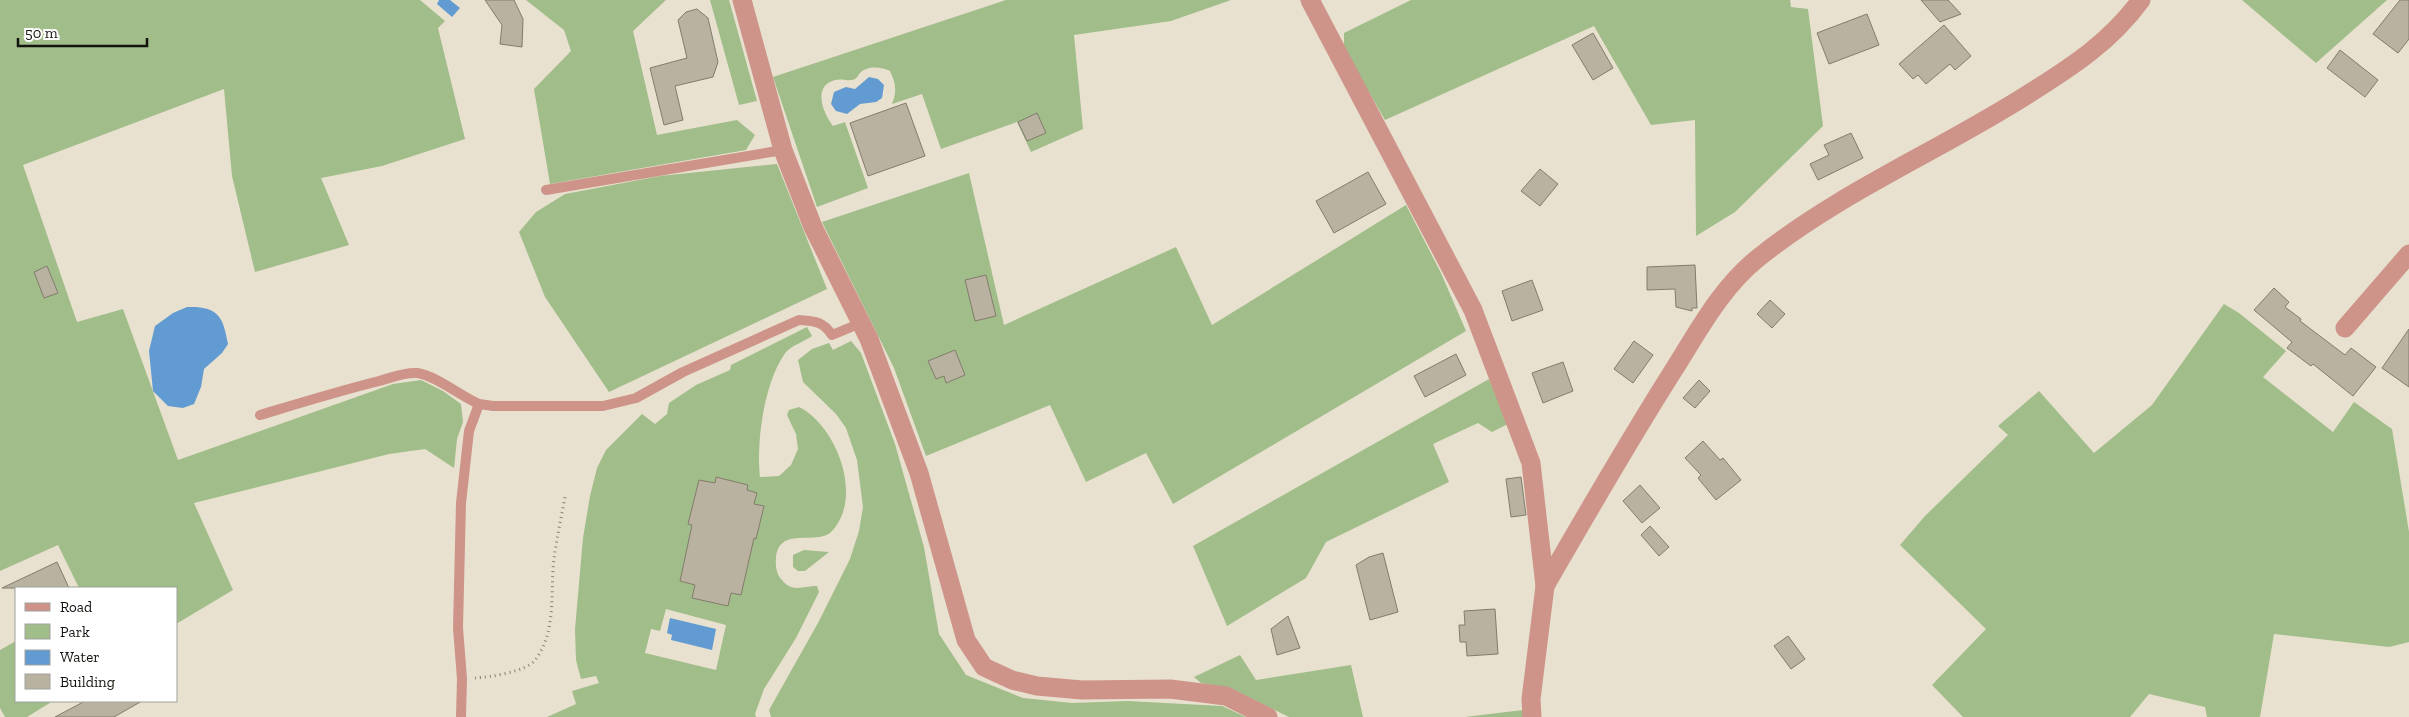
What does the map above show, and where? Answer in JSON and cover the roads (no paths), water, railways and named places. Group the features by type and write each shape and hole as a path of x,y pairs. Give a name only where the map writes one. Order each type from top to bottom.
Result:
{"street":[{"path":"742,0 783,150 813,227 861,323 920,473 966,640 984,667 1012,680 1037,686 1082,690 1170,689 1226,696 1268,717"},
{"path":"1310,0 1473,310 1531,463 1545,586 1531,699 1532,717"},
{"path":"1545,586 1619,456 1724,290 1757,259 1826,210 1996,115 2075,65 2123,24 2141,0"},
{"path":"2345,328 2409,254"}],"lane":[{"path":"546,190 783,150"},
{"path":"260,415 323,394 399,375 417,373 448,386 461,396 479,404 493,406 603,406 636,398 683,372 798,320 816,321 827,328 832,335 861,323"},
{"path":"461,717 462,679 458,628 461,503 470,430 479,404"}],"water":[{"path":"439,0 450,0 460,8 452,17 437,4"},
{"path":"869,77 878,79 884,85 882,98 876,102 860,104 847,114 836,111 831,104 834,92 846,87 855,89"},
{"path":"187,307 206,308 217,315 224,326 228,344 222,353 204,369 201,387 194,404 183,408 168,406 153,391 149,351 155,326 173,313"},
{"path":"670,618 716,629 712,650 671,640 672,635 667,633"}]}
